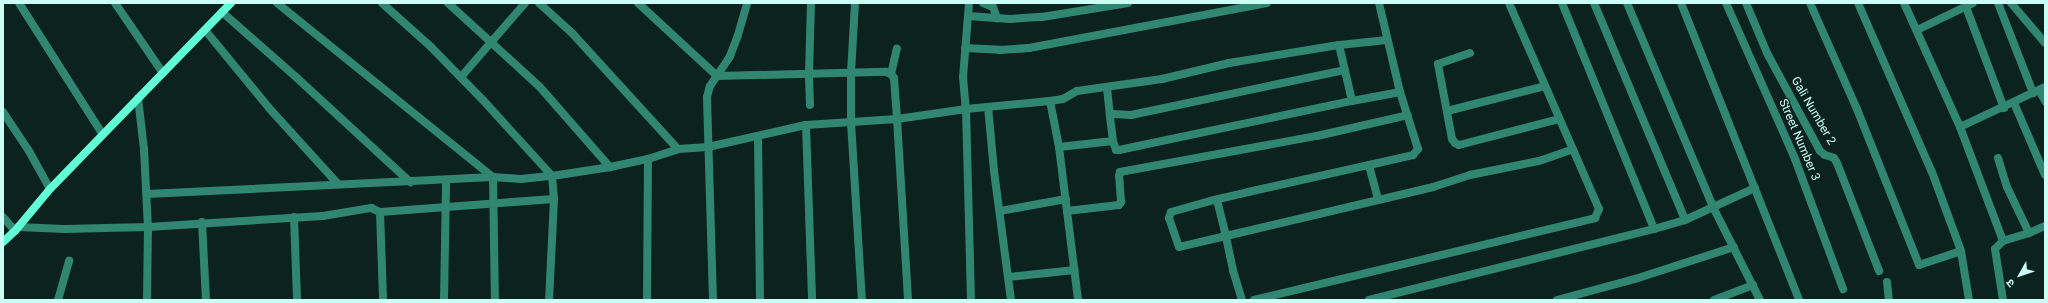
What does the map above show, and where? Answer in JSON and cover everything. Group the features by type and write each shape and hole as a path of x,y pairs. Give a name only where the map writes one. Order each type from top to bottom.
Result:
{"street":[{"path":"19,3 103,135"},
{"path":"115,3 163,73"},
{"path":"3,242 50,189 231,3"},
{"path":"277,3 493,177"},
{"path":"382,3 461,77 552,176 554,199 549,300"},
{"path":"448,3 539,86 610,167"},
{"path":"461,77 525,3"},
{"path":"539,3 572,33 678,149"},
{"path":"638,3 717,76 886,72 891,74 894,78 908,300"},
{"path":"810,105 809,74 811,3"},
{"path":"855,3 851,73 851,122 862,300"},
{"path":"969,3 963,77 966,109 971,300"},
{"path":"983,3 993,7 997,18"},
{"path":"968,16 1010,19 1042,17 1128,3"},
{"path":"965,48 1000,50 1029,48 1267,3"},
{"path":"1379,3 1400,92 1417,144 1416,153 1171,212 1169,218 1179,247 1440,185 1470,175 1539,160 1573,149"},
{"path":"1254,300 1594,218 1598,209 1509,3"},
{"path":"1562,3 1654,229"},
{"path":"1594,3 1685,220"},
{"path":"1627,3 1713,208 1754,285 1760,300"},
{"path":"1680,3 1799,299"},
{"name":"Street Number 3","path":"1726,3 1795,159 1843,289"},
{"name":"Gali Number 2","path":"1746,3 1767,53 1820,151 1825,155 1834,158 1837,163 1879,271"},
{"path":"1810,3 1857,109 1919,265 1961,251"},
{"path":"1858,3 1932,172 1961,251 1970,300"},
{"path":"1904,3 1960,127 2003,242"},
{"path":"1917,30 1973,3"},
{"path":"1998,3 2045,101"},
{"path":"2011,3 2045,43"},
{"path":"713,300 707,97 710,86 730,56 738,35 746,4"},
{"path":"1966,7 2004,108"},
{"path":"222,12 297,78 410,182"},
{"path":"205,30 269,108 338,184"},
{"path":"147,194 493,177 521,179 552,176 610,167 648,159 678,149 708,147 806,125 897,119 966,109 1050,101 1063,99 1077,91 1107,88 1162,79 1229,63 1339,45 1387,40"},
{"path":"1339,45 1352,101"},
{"path":"891,74 897,49"},
{"path":"1470,53 1438,64 1452,139 1455,143 1459,144 1559,118"},
{"path":"1110,115 1131,115 1344,70"},
{"path":"1447,111 1545,86"},
{"path":"1107,88 1112,140 1116,150 1400,92"},
{"path":"1960,127 2004,108 2039,90"},
{"path":"138,98 144,149 147,194 147,300"},
{"path":"1050,101 1059,147 1078,300"},
{"path":"2014,102 2045,175"},
{"path":"988,107 1011,300"},
{"path":"3,112 29,151 50,189"},
{"path":"1067,211 1119,205 1121,202 1120,172 1317,136 1408,115"},
{"path":"806,125 812,300"},
{"path":"758,136 760,300"},
{"path":"1059,147 1112,140"},
{"path":"1998,158 2006,187 2029,233"},
{"path":"647,300 648,159"},
{"path":"1369,165 1378,199"},
{"path":"493,177 495,300"},
{"path":"444,300 446,180"},
{"path":"1369,300 1654,229 1685,220 1755,188"},
{"path":"3,217 16,229 64,230 148,227 202,222 324,216 371,208 380,212 554,199"},
{"path":"1000,211 1066,199"},
{"path":"1217,200 1233,270 1242,300"},
{"path":"380,212 383,300"},
{"path":"294,217 297,300"},
{"path":"202,222 206,300"},
{"path":"2003,300 1995,252 2003,242 2045,226"},
{"path":"1557,300 1607,287 1734,247"},
{"path":"58,300 69,261"},
{"path":"1009,277 1075,270"},
{"path":"1887,282 1889,300"},
{"path":"1714,300 1734,297 1754,285"}]}
